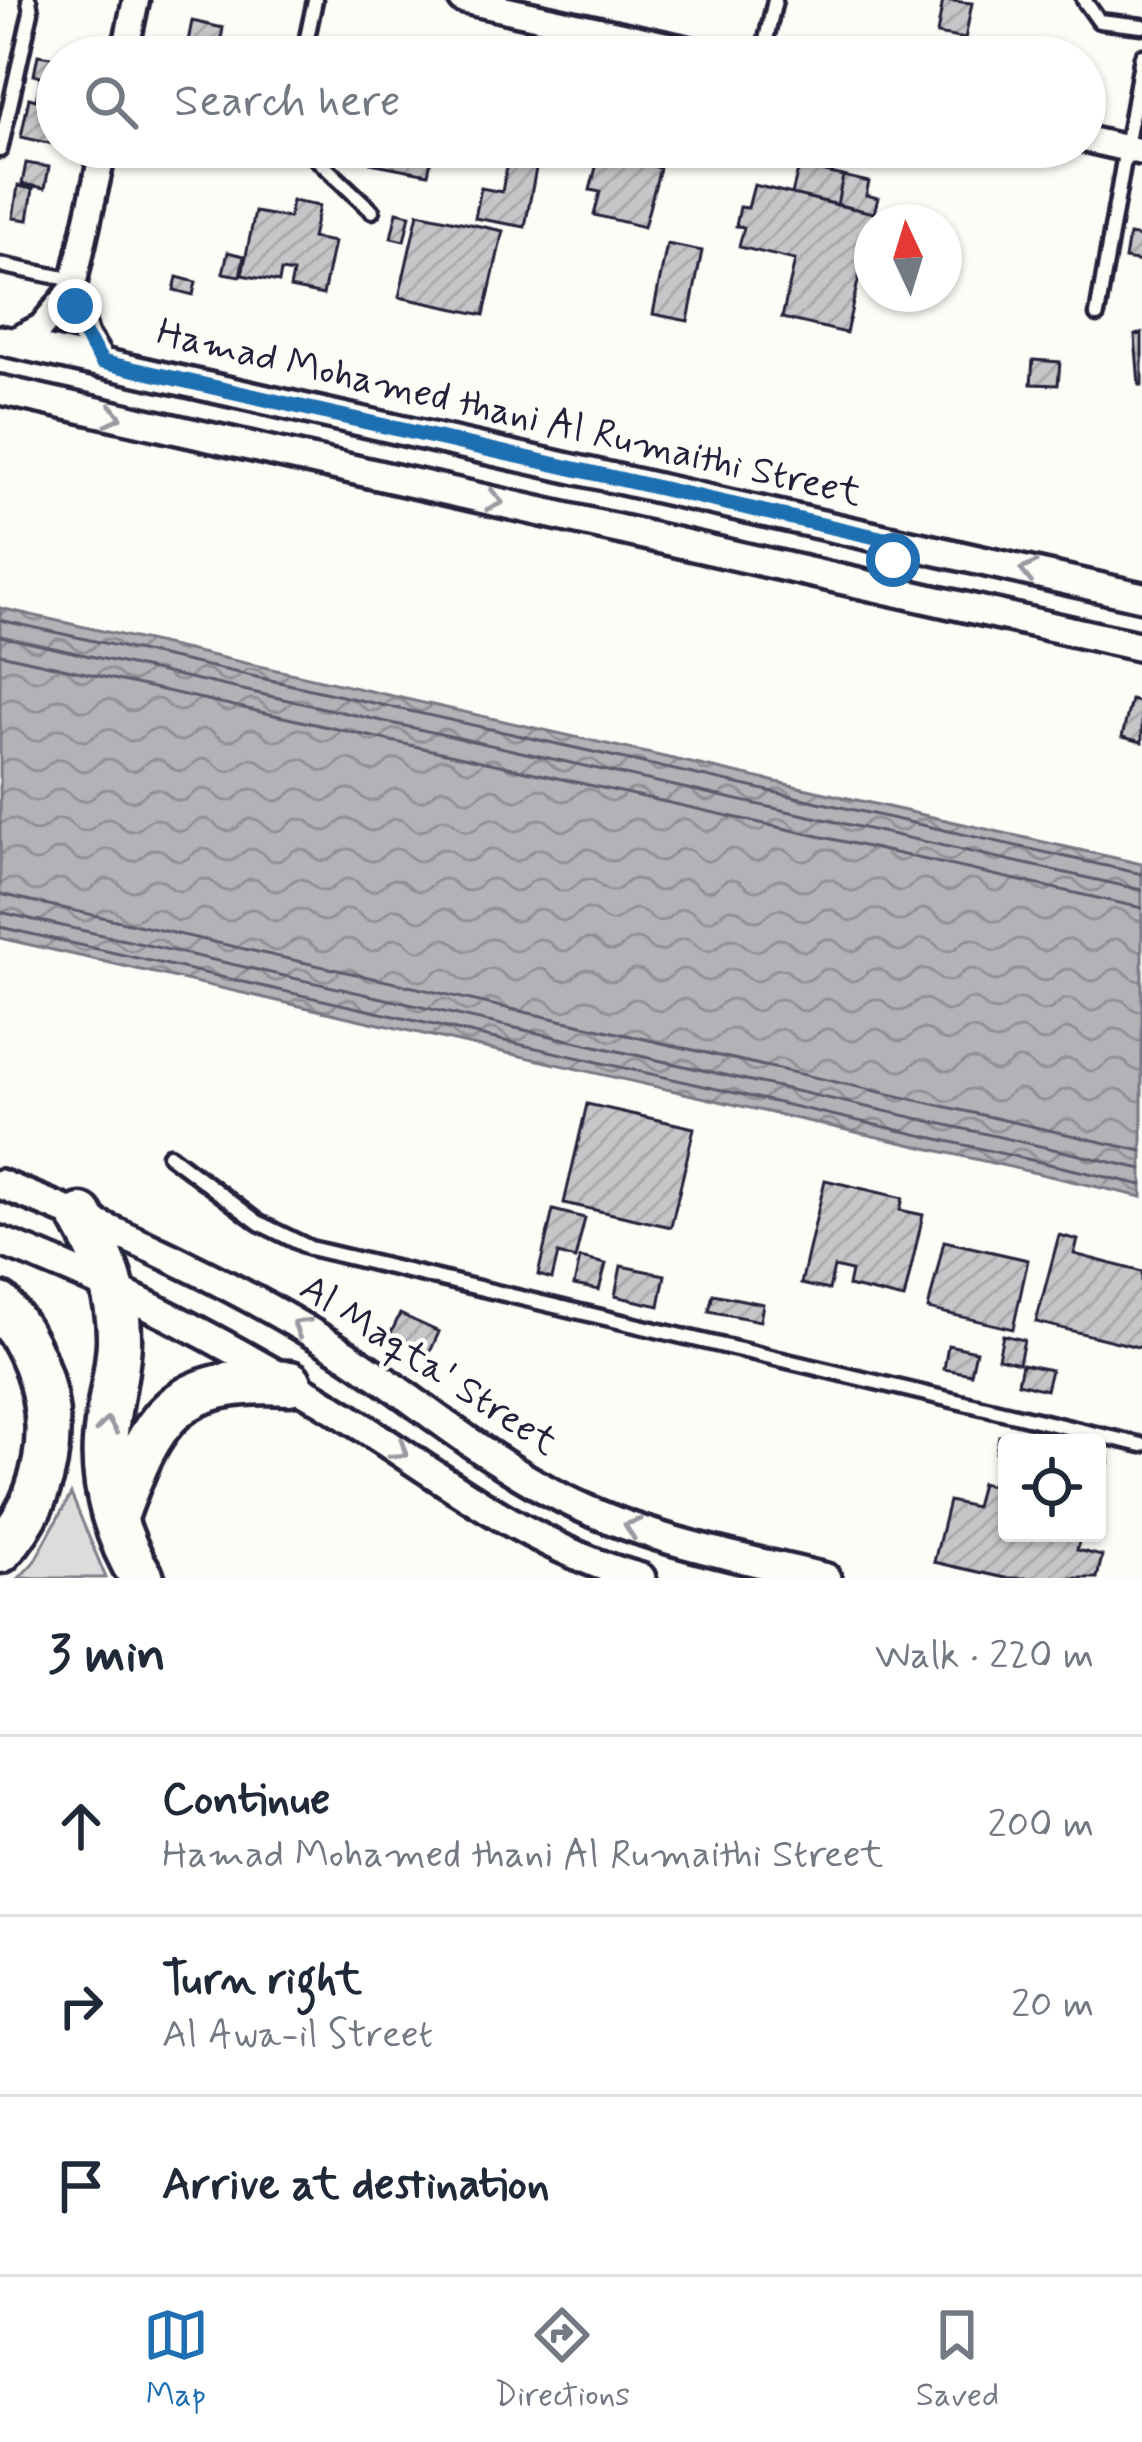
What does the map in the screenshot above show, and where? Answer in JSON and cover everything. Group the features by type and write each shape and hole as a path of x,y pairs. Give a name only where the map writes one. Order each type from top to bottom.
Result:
{"highway":[{"path":"81,1216 101,1250 114,1288 119,1340 104,1448 116,1519 142,1578"},
{"path":"0,1305 28,1343 40,1369 50,1424 41,1479 27,1513 0,1551"},
{"path":"116,1519 137,1460 161,1420 199,1391 243,1380 290,1383"}],"street":[{"path":"128,36 136,0"},
{"path":"462,0 626,36"},
{"path":"6,341 41,327 73,285 99,168"},
{"path":"73,285 85,335 102,362"},
{"name":"Hamad Mohamed thani Al Rumaithi Street","path":"6,341 1142,597"},
{"path":"0,391 1142,647"},
{"path":"880,588 893,560 889,540"},
{"name":"Al Maqta' Street","path":"0,1184 171,1255 258,1300 341,1351 480,1451 568,1502 682,1544 826,1578"},
{"path":"0,1241 114,1288 290,1383 527,1533 641,1578"}],"lane":[{"path":"0,150 31,12 29,0"},
{"path":"307,36 315,0"},
{"path":"767,36 775,0"},
{"path":"1084,0 1099,21 1142,26"},
{"path":"1097,316 1134,150 1142,56"},
{"path":"326,168 372,211"},
{"path":"0,265 73,285"},
{"path":"169,1155 259,1223 310,1248 1142,1445"}],"shaded area":[{"path":"71,1494 106,1578 19,1578 34,1562"}],"water":[{"path":"0,608 1142,864 1142,1197 0,938"}],"building":[{"path":"943,0 972,3 966,36 937,34"},
{"path":"192,21 223,28 222,36 189,36"},
{"path":"29,98 36,100 36,140 21,137"},
{"path":"26,163 49,168 45,188 22,184"},
{"path":"396,168 429,168 428,174"},
{"path":"506,168 536,168 525,227 475,218 481,188 502,192"},
{"path":"596,168 660,168 644,227 594,215 600,192 590,190"},
{"path":"798,168 843,176 837,205 792,194"},
{"path":"843,176 869,182 866,195 878,198 876,204 854,204 854,209 837,205"},
{"path":"754,185 854,208 854,299 846,333 782,318 795,260 739,247 744,227 736,226 740,207 748,208"},
{"path":"18,186 33,189 28,220 13,218"},
{"path":"292,201 319,206 312,238 334,242 323,295 290,288 293,273 281,271 279,282 242,275 255,212 289,218"},
{"path":"397,212 410,215 404,241 391,238"},
{"path":"418,213 503,231 484,315 399,297"},
{"path":"1129,235 1142,237 1142,262 1125,259"},
{"path":"667,244 702,251 688,321 653,314"},
{"path":"228,252 244,256 240,276 223,273"},
{"path":"177,277 196,282 193,295 174,290"},
{"path":"1142,333 1142,385 1139,385 1135,335"},
{"path":"1033,360 1060,362 1058,385 1031,384"},
{"path":"1131,700 1142,703 1142,742 1122,737"},
{"path":"587,1104 694,1128 671,1227 564,1203"},
{"path":"825,1180 903,1198 900,1210 923,1215 904,1299 848,1286 851,1271 834,1267 829,1290 801,1284"},
{"path":"553,1210 585,1218 575,1259 558,1254 552,1279 538,1275"},
{"path":"1059,1235 1078,1240 1074,1254 1142,1272 1142,1348 1036,1322"},
{"path":"944,1241 1028,1260 1013,1329 928,1309"},
{"path":"580,1258 606,1264 599,1290 574,1285"},
{"path":"621,1266 665,1275 659,1306 615,1296"},
{"path":"713,1294 763,1304 760,1321 709,1311"},
{"path":"400,1314 439,1332 430,1352 390,1335"},
{"path":"1003,1335 1024,1340 1019,1363 998,1358"},
{"path":"948,1345 976,1351 971,1374 944,1369"},
{"path":"1022,1364 1051,1370 1046,1390 1018,1383"},
{"path":"981,1483 998,1488 998,1542 1079,1542 1077,1550 1102,1556 1097,1578 1005,1578 934,1562 949,1501 975,1507"}],"route":[{"path":"75,306 102,362 889,540 893,560"}]}
